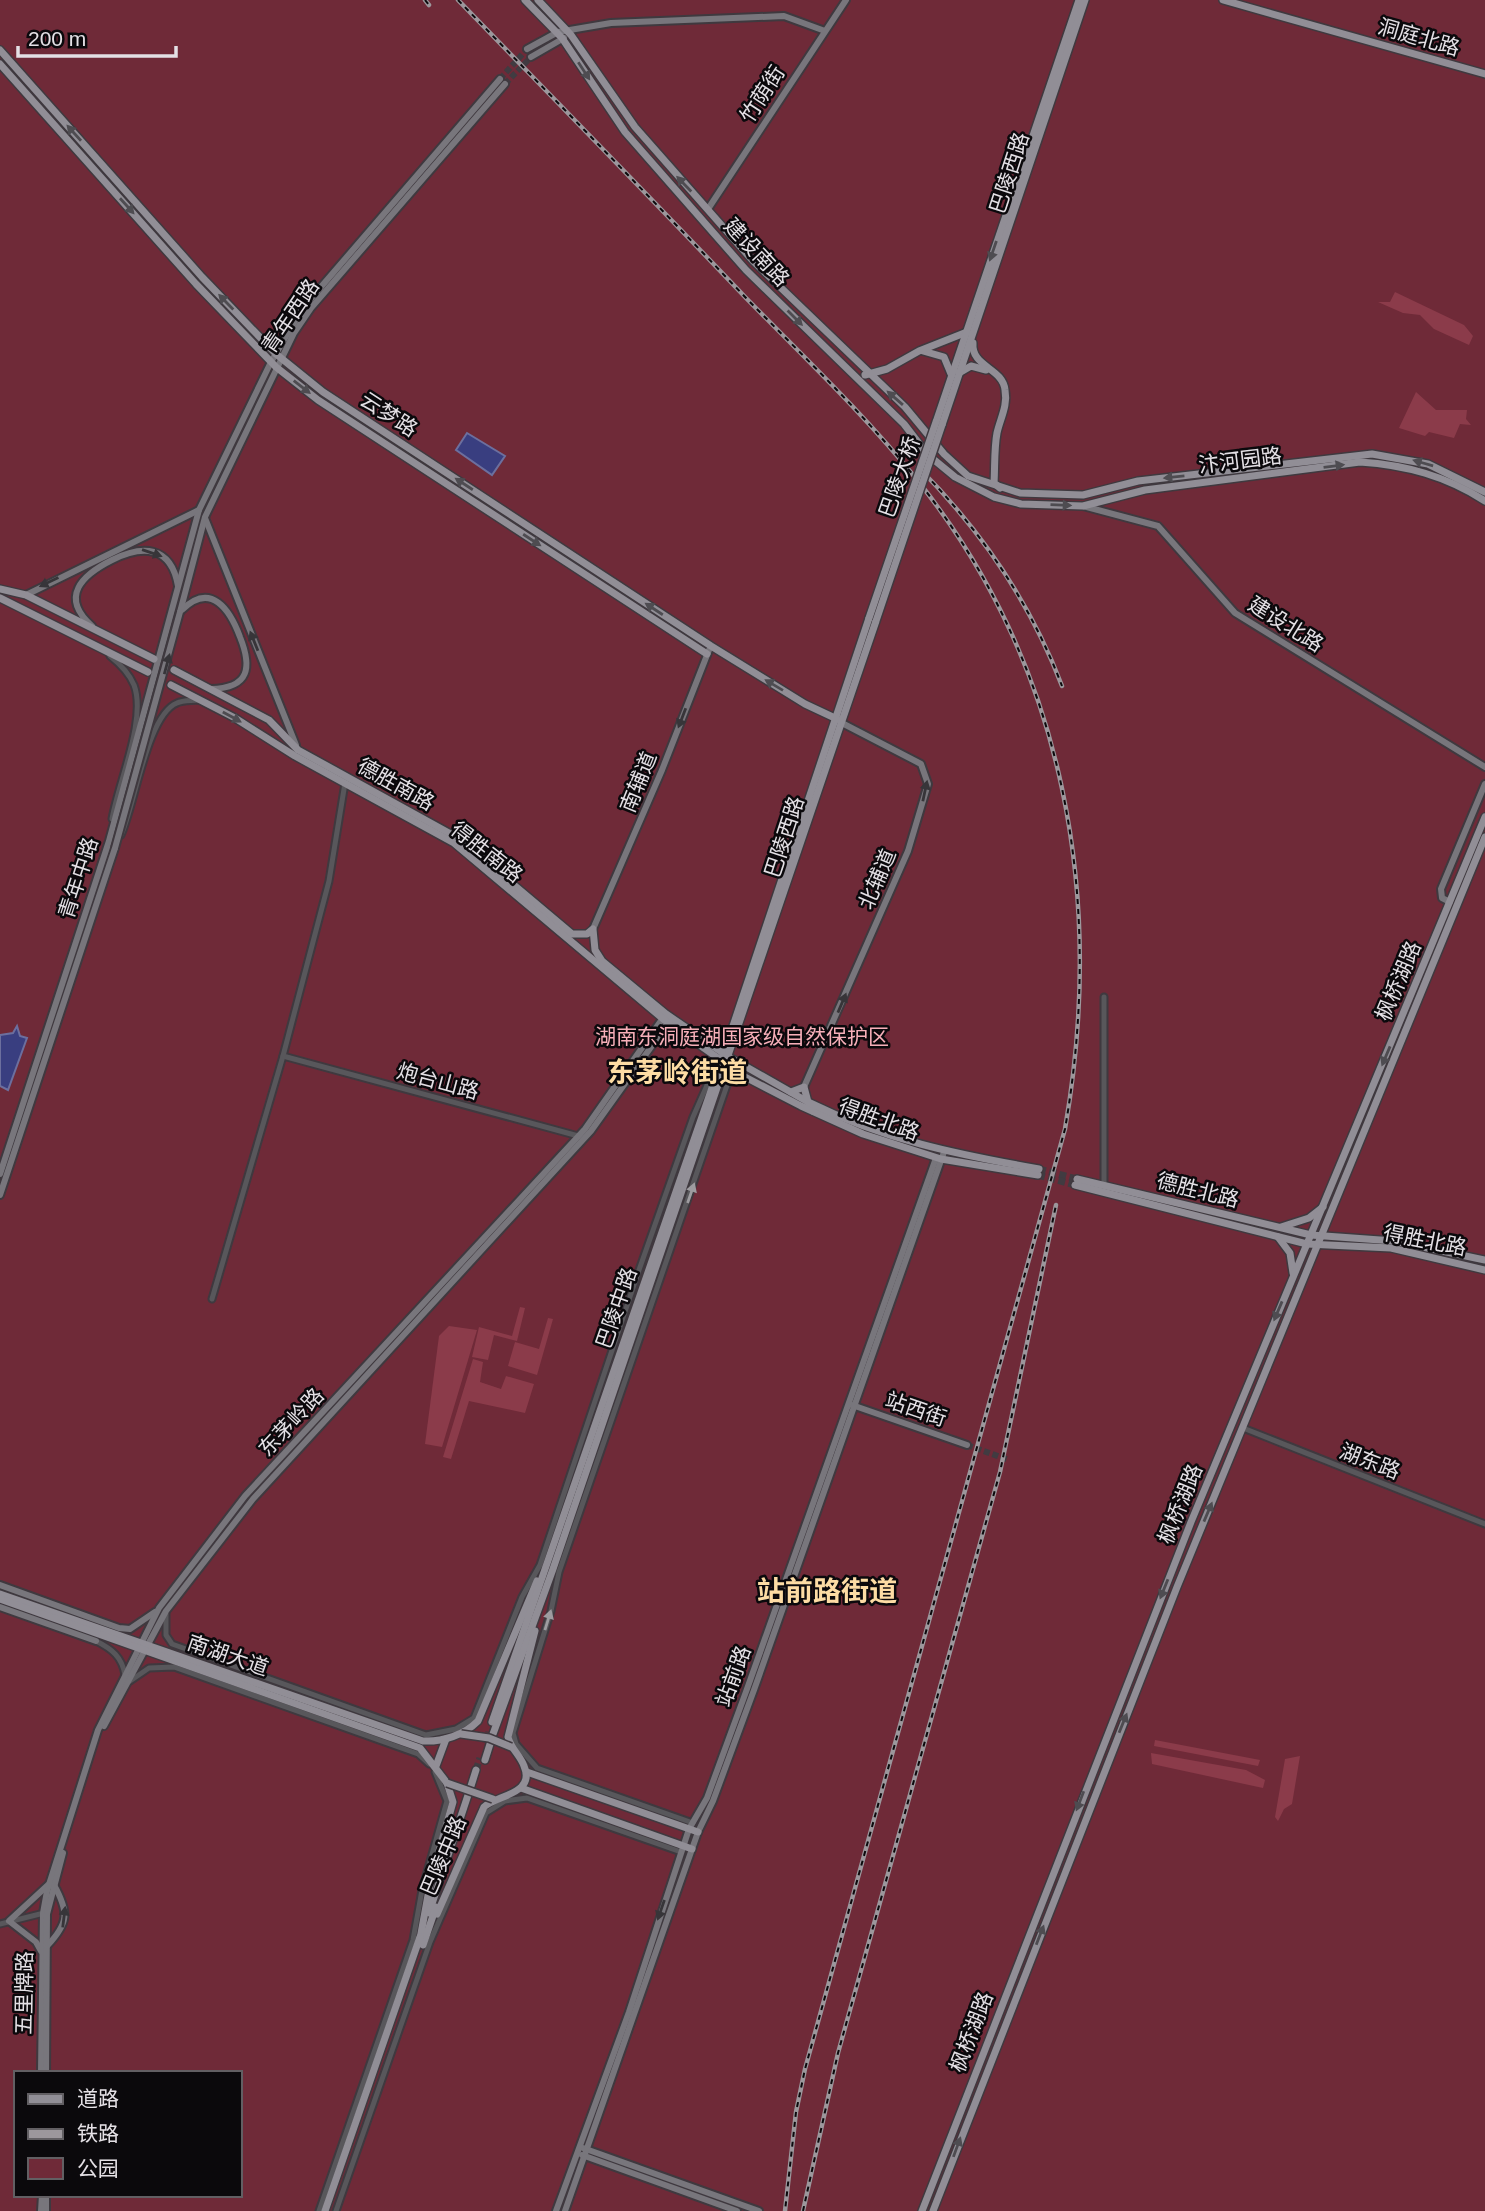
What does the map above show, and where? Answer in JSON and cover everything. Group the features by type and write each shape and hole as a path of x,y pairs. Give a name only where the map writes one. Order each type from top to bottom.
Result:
{"main road":[{"name":"建设南路","path":"526,0 564,34 625,132 746,270 904,424 927,454 955,477 994,498"},
{"name":"建设南路","path":"538,0 635,127 752,261 867,374 905,407 944,454 968,476 1000,489"},
{"name":"竹荫街","path":"708,209 846,0"},
{"name":"巴陵西路","path":"965,357 1079,0"},
{"name":"巴陵西路","path":"962,348 971,332 1085,0"},
{"name":"洞庭北路","path":"1223,0 1485,73"},
{"name":"洞庭北路","path":"1236,0 1485,73"},
{"path":"527,49 564,34 611,23 784,16 825,31"},
{"path":"531,57 564,34"},
{"name":"云梦路","path":"0,50 276,360 711,646 806,704 837,719"},
{"path":"0,64 196,284 318,400 707,654"},
{"name":"青年西路","path":"178,588 199,510 276,360 312,308 503,82"},
{"path":"859,381 867,374 887,369 919,351 971,332 973,351 979,362 1000,376 1006,388 1005,405 996,434 994,483 1000,489"},
{"name":"巴陵大桥","path":"872,619 939,424 962,348"},
{"path":"919,351 944,356 954,374 971,366 1000,376"},
{"name":"巴陵大桥","path":"954,374 965,357"},
{"name":"青年西路","path":"180,611 205,517 276,360"},
{"name":"汴河园路","path":"1000,489 1020,493 1083,495 1138,481 1373,454 1428,464 1485,492"},
{"name":"汴河园路","path":"994,498 1021,503 1083,506 1144,490 1360,462 1394,464 1418,471 1450,481 1485,501"},
{"name":"建设北路","path":"1083,506 1158,526 1235,613 1485,767"},
{"path":"26,595 199,510"},
{"path":"205,517 298,750"},
{"path":"99,632 82,615 77,603 78,588 90,570 133,549 144,549 163,556 169,563 178,588"},
{"name":"青年中路","path":"0,1174 109,841 178,588"},
{"path":"0,589 26,595 154,659"},
{"path":"0,598 148,672"},
{"path":"180,611 192,602 204,598 216,600 228,610 239,633 247,657 247,670 234,685 210,689"},
{"name":"青年中路","path":"0,1195 115,848 180,611"},
{"name":"巴陵西路","path":"725,1061 872,619"},
{"name":"南辅道","path":"593,929 662,770 711,646"},
{"name":"德胜南路","path":"174,670 269,720 298,750 458,838 572,934 587,934 593,929"},
{"name":"得胜南路","path":"172,685 454,844 667,1018 725,1061 808,1102 814,1112"},
{"name":"北辅道","path":"804,1087 895,885 928,784 921,764 837,719"},
{"path":"1450,902 1441,898 1441,889 1485,784"},
{"name":"枫桥湖路","path":"922,2211 1104,1738 1292,1277 1485,817"},
{"name":"枫桥湖路","path":"933,2211 1121,1730 1485,837"},
{"name":"得胜南路","path":"593,929 595,950 602,961 667,1018"},
{"name":"东茅岭路","path":"52,1884 92,1755 163,1609 253,1499 582,1137 667,1018"},
{"name":"得胜北路","path":"725,1061 745,1077 777,1094 863,1134 940,1155"},
{"name":"巴陵中路","path":"511,1747 508,1729 549,1568 615,1390 725,1061"},
{"name":"巴陵中路","path":"491,1733 725,1061"},
{"path":"777,1094 804,1087 808,1102 865,1128 940,1155 1038,1172"},
{"name":"站前路","path":"693,1828 713,1801 754,1690 940,1155"},
{"name":"站前路","path":"556,2211 581,2151 693,1828 747,1689 940,1155"},
{"name":"德胜北路","path":"1278,1236 1076,1182 1104,1185 1311,1235"},
{"path":"1278,1227 1309,1218 1323,1206"},
{"name":"得胜北路","path":"1311,1235 1394,1241 1485,1260"},
{"path":"1278,1236 1307,1244"},
{"path":"1278,1236 1290,1253 1292,1277"},
{"name":"得胜北路","path":"1307,1244 1391,1248 1485,1270"},
{"name":"站西街","path":"852,1405 967,1445"},
{"name":"巴陵中路","path":"461,1734 478,1721 527,1598 549,1568"},
{"path":"0,1585 119,1628 130,1629 140,1625 163,1609"},
{"name":"南湖大道","path":"0,1594 143,1647"},
{"name":"南湖大道","path":"0,1599 306,1704 424,1741 446,1739"},
{"path":"0,1607 96,1641"},
{"name":"东茅岭路","path":"45,1913 89,1754 125,1675 143,1647"},
{"name":"巴陵中路","path":"306,1704 420,1748 447,1783 453,1801 431,1879 422,1939"},
{"path":"436,1766 446,1739 461,1734 489,1738 511,1747 527,1772 693,1828"},
{"path":"483,1759 488,1743"},
{"path":"473,1787 478,1771"},
{"path":"527,1772 520,1788 686,1849"},
{"path":"447,1783 493,1799"},
{"name":"巴陵中路","path":"422,1939 480,1812 493,1799 508,1797 520,1788"},
{"name":"巴陵中路","path":"327,2211 470,1796"},
{"name":"站前路","path":"565,2211 581,2151 686,1849"},
{"path":"52,1884 66,1907 62,1931 45,1950 9,1921 52,1884"},
{"name":"五里牌路","path":"43,2071 45,1913"},
{"path":"581,2151 737,2211"},
{"path":"581,2151 759,2211"}],"street":[{"path":"103,649 130,677 138,707 109,841"},
{"path":"115,848 134,802 157,724 177,703 201,700"},
{"path":"212,1299 283,1056 329,881 345,783"},
{"path":"1104,997 1104,1185"},
{"name":"炮台山路","path":"283,1056 582,1137"},
{"path":"725,1061 725,1089"},
{"path":"163,1609 166,1635 172,1644 375,1718 426,1735 456,1728 474,1718 522,1597 540,1565 639,1270 725,1061"},
{"path":"693,1828 537,1768 516,1744 513,1733 551,1611 559,1572 725,1089 732,1079 745,1077"},
{"path":"630,1346 639,1341"},
{"path":"615,1390 626,1379"},
{"name":"湖东路","path":"1243,1428 1485,1524"},
{"path":"96,1641 109,1647 120,1658 125,1675"},
{"path":"126,1686 149,1668 174,1667 418,1754 430,1765 445,1790 447,1801 422,1890 413,1940 319,2211"},
{"path":"337,2211 430,1942 486,1813 505,1801 527,1798 686,1849"},
{"path":"0,1924 45,1913"}],"green space":[{"name":"湖南东洞庭湖国家级自然保护区","path":"0,0 1485,0 1485,2211 0,2211"}],"shaded area":[{"path":"1395,292 1464,325 1473,336 1469,345 1434,329 1420,315 1403,313 1378,302 1390,302"},
{"path":"1416,392 1436,410 1467,410 1466,419 1471,425 1460,424 1454,438 1429,432 1425,436 1399,428"},
{"path":"467,433 505,456 492,475 456,450"},
{"path":"17,1026 20,1036 27,1038 8,1090 0,1086 0,1035 13,1033"},
{"path":"520,1307 525,1308 517,1341 494,1335 488,1360 472,1357 479,1327 512,1336"},
{"path":"548,1318 553,1319 537,1375 508,1366 515,1342 539,1349"},
{"path":"449,1326 477,1330 442,1447 425,1444 439,1336"},
{"path":"473,1359 483,1362 480,1382 501,1389 506,1376 534,1384 525,1413 469,1401 451,1459 443,1457"},
{"path":"1155,1740 1260,1760 1258,1766 1154,1746"},
{"path":"1151,1753 1246,1770 1265,1780 1263,1788 1152,1764"},
{"path":"1300,1756 1292,1804 1284,1809 1278,1821 1275,1817 1285,1759"}],"tunnel":[{"path":"500,79 527,49"},
{"path":"505,84 531,57"},
{"path":"1039,1169 1077,1179"},
{"path":"1038,1175 1075,1185"},
{"path":"967,1445 1009,1460"},
{"path":"486,1743 489,1732"},
{"path":"476,1770 480,1758"}],"railway":[{"path":"425,0 429,5"},
{"path":"458,0 834,387 918,481 968,553 1009,628 1040,707 1062,788 1075,872 1080,957 1076,1043 1065,1129 805,2069 796,2112 785,2211"},
{"path":"918,467 962,516 1002,569 1035,626 1062,686"},
{"path":"803,2211 838,2053 1000,1472 1056,1205"}],"district":[{"name":"东茅岭街道","path":"677,1072"},
{"name":"站前路街道","path":"827,1591"}]}
